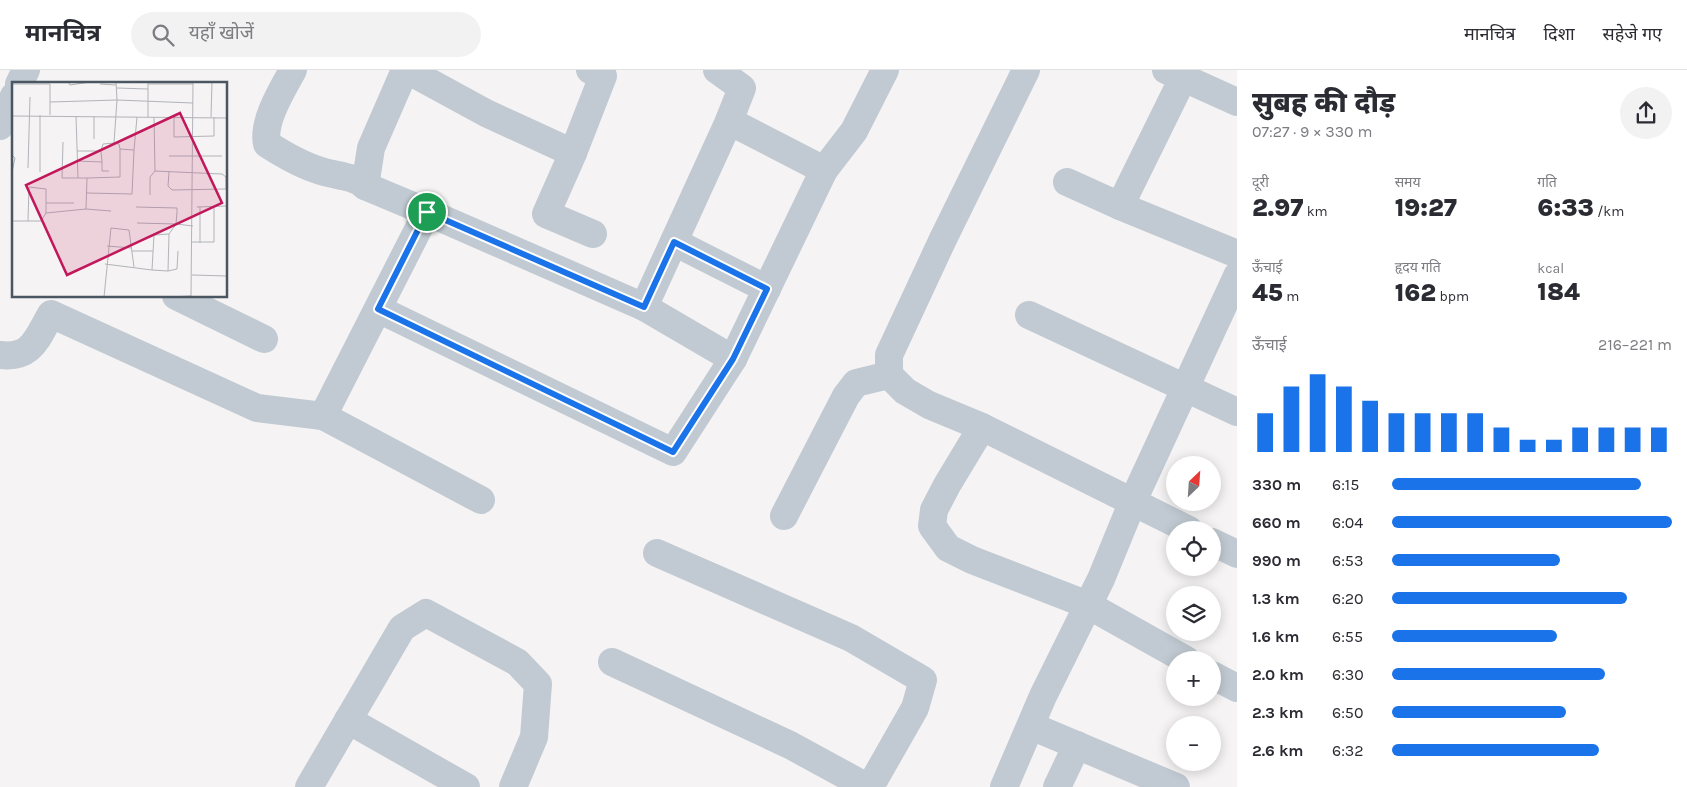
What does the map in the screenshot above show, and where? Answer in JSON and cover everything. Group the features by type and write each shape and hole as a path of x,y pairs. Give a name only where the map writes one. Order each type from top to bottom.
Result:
{"street":[{"path":"20,82 26,70"},
{"path":"292,70 276,101 265,134 267,144 285,156 320,171 358,180 365,186 644,307 733,359"},
{"path":"365,186 371,148 406,70 486,113 573,153"},
{"path":"644,307 729,122 742,88 717,70"},
{"path":"378,309 673,452 733,359 824,170 854,131 885,70"},
{"path":"1026,70 890,355 889,375 905,391 921,400 982,427 1171,521"},
{"path":"592,234 546,214 573,153 600,72"},
{"path":"1120,206 1175,74 1237,102"},
{"path":"0,126 12,100"},
{"path":"729,122 824,170"},
{"path":"1067,182 1237,254"},
{"path":"323,416 427,212"},
{"path":"674,242 767,289"},
{"path":"1004,787 1101,579 1132,502 1237,276"},
{"path":"180,298 264,339"},
{"path":"0,356 10,357 27,352 35,342 55,305 257,408 323,416 481,500"},
{"path":"1029,315 1237,412"},
{"path":"784,516 846,396 856,383 889,375"},
{"path":"982,427 934,510 932,526 948,548 972,560 1088,605 1170,651"},
{"path":"1221,546 1237,554"},
{"path":"612,662 790,745 868,787 915,708 923,680 851,638 657,553"},
{"path":"309,787 402,628 426,613 517,662 538,684 534,737 513,787"},
{"path":"1221,680 1237,688"},
{"path":"348,720 466,787"},
{"path":"1031,726 1175,787"},
{"path":"1057,787 1076,745"}],"route":[{"path":"427,212 644,307 674,242 767,289 733,359 673,452 378,309 427,212"}]}
